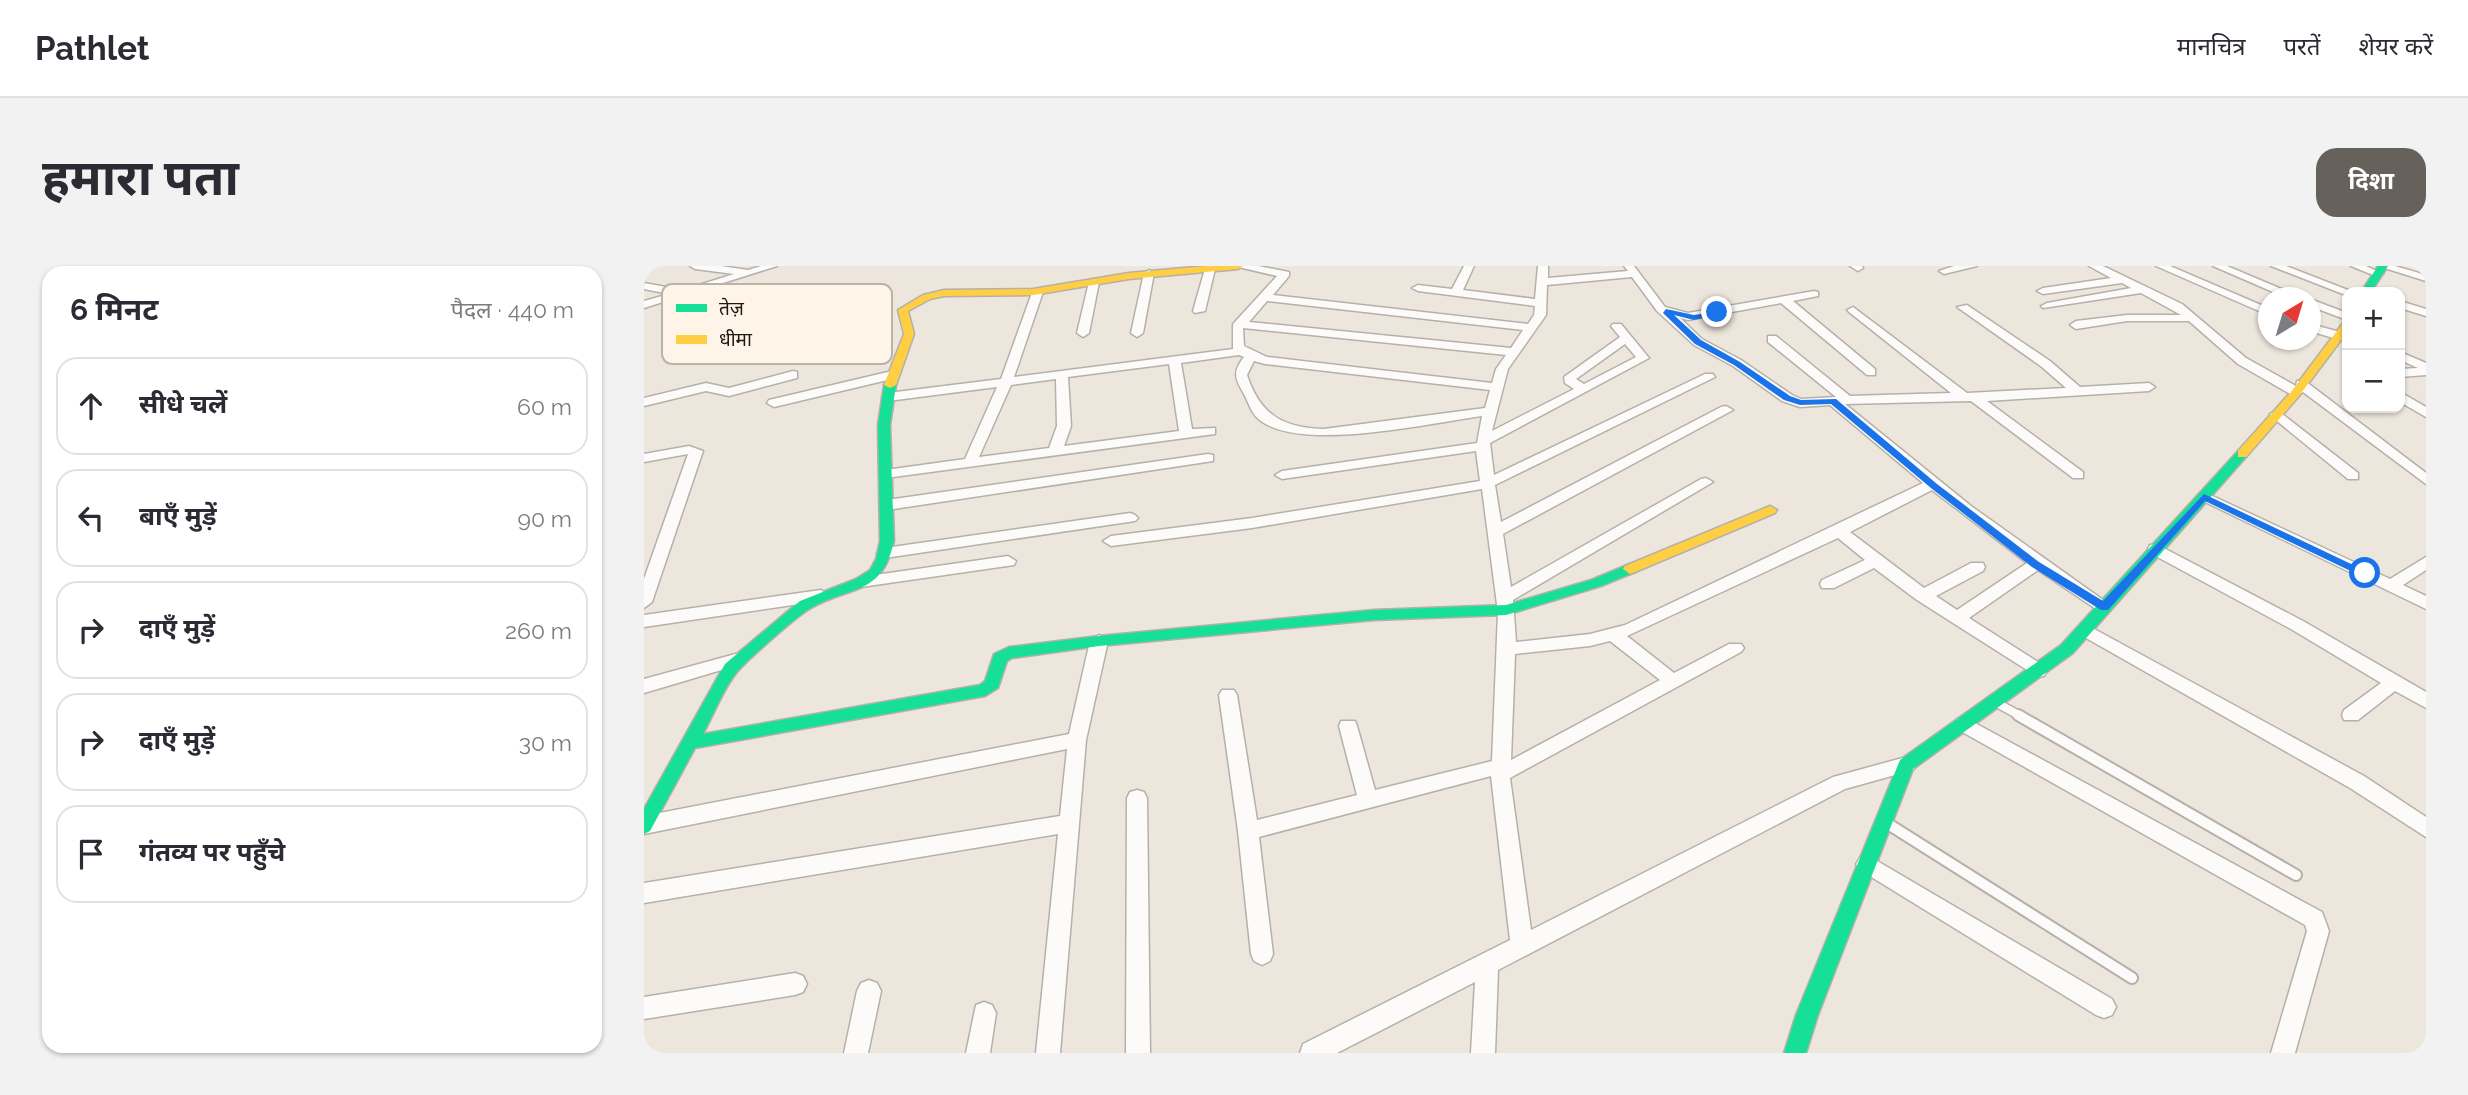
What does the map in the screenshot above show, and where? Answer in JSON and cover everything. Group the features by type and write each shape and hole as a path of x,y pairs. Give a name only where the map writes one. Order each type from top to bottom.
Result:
{"street":[{"path":"695,266 751,272"},
{"path":"713,284 772,266"},
{"path":"861,582 875,573 885,553 887,505 884,425 892,374 909,334 908,322 902,314 909,305 944,293 1037,292 1149,274 1239,266 1290,270"},
{"path":"1456,292 1469,266"},
{"path":"1944,271 1972,266"},
{"path":"2094,266 2170,302 2193,318 2242,361 2299,388 2426,480"},
{"path":"2161,266 2258,307"},
{"path":"2218,266 2270,287"},
{"path":"2276,266 2342,290"},
{"path":"2356,266 2426,278"},
{"path":"1199,312 1210,269"},
{"path":"1246,354 1238,348 1239,324 1290,270"},
{"path":"1522,944 1501,795 1507,649 1505,604 1483,443 1502,369 1540,315 1542,274 1632,270 1658,307 1694,317 1814,294"},
{"path":"2369,287 2381,270"},
{"path":"1137,333 1149,274"},
{"path":"2043,291 2123,280"},
{"path":"1083,333 1094,282"},
{"path":"644,286 662,289"},
{"path":"1418,288 1542,303"},
{"path":"2047,306 2143,289"},
{"path":"970,463 1005,382 1037,292"},
{"path":"1265,298 1532,328"},
{"path":"1783,299 1871,372"},
{"path":"644,305 662,300"},
{"path":"2405,306 2426,313"},
{"path":"1963,307 2046,365 2078,392"},
{"path":"1853,310 2078,475"},
{"path":"1666,311 1698,342 1737,363 1787,398 1800,403 1970,398 2149,387"},
{"path":"2321,311 2342,327"},
{"path":"2076,326 2127,318 2193,318"},
{"path":"1239,324 1513,352"},
{"path":"1282,475 1483,443 1643,358 1617,326"},
{"path":"2321,328 2342,329"},
{"path":"1312,1053 1840,783 1906,765 2067,649 2277,414 2342,333"},
{"path":"1584,390 1569,380 1570,377 1627,337"},
{"path":"1772,339 1931,484 2036,564 2105,607"},
{"path":"888,397 1246,354 1497,387"},
{"path":"1246,354 1240,376 1261,414 1301,431 1324,433 1490,411"},
{"path":"2405,359 2425,371"},
{"path":"1175,361 1186,435"},
{"path":"2405,373 2425,371"},
{"path":"774,404 892,374"},
{"path":"644,402 706,387 729,392 793,375"},
{"path":"1055,452 1064,426 1062,375"},
{"path":"1111,541 1252,523 1487,484 1709,377"},
{"path":"2405,399 2426,413"},
{"path":"1494,533 1726,410"},
{"path":"2277,414 2353,475"},
{"path":"886,474 1210,431"},
{"path":"644,458 696,451 644,602"},
{"path":"887,505 1208,457"},
{"path":"1505,604 1706,482"},
{"path":"1507,649 1614,635 1839,531 1931,484"},
{"path":"2204,496 2426,603"},
{"path":"689,743 980,691 992,684 1000,658 1009,653 1099,641 1505,604 1596,583 1770,510"},
{"path":"885,553 1130,518"},
{"path":"1839,531 1923,596 2038,671"},
{"path":"2156,549 2297,625 2426,701"},
{"path":"644,826 725,675 739,659 805,605 861,582 1007,561"},
{"path":"1828,584 1876,561"},
{"path":"2391,586 2426,562"},
{"path":"1957,618 2036,564"},
{"path":"1923,596 1978,567"},
{"path":"644,621 826,595"},
{"path":"2085,629 2350,778 2426,828"},
{"path":"1614,635 1673,681"},
{"path":"1048,1053 1077,740 1099,641"},
{"path":"1248,831 1501,770 1735,648"},
{"path":"644,686 739,659"},
{"path":"2351,715 2394,682"},
{"path":"1228,695 1248,831 1262,954"},
{"path":"1964,724 2314,919 2318,932 2283,1053"},
{"path":"1348,726 1368,800"},
{"path":"644,826 1077,740"},
{"path":"1796,1053 1807,1014 1906,765"},
{"path":"1137,798 1138,1053"},
{"path":"644,893 1071,823"},
{"path":"1867,864 2104,1007"},
{"path":"1483,1053 1487,962"},
{"path":"644,1008 795,984"},
{"path":"856,1053 869,991"},
{"path":"978,1053 984,1013"}],"lane":[{"path":"1995,702 2296,875"},
{"path":"1884,822 2132,978"}],"traffic: fast":[{"path":"2369,287 2383,266"},
{"path":"644,826 731,668 805,605 861,582 875,573 883,559 887,541 884,425 890,385"},
{"path":"1795,1053 1807,1015 1906,765 2067,649 2242,454"},
{"path":"689,743 985,690 992,684 1000,658 1009,653 1099,641 1374,615 1506,610 1596,583 1630,569"}],"traffic: slow":[{"path":"890,385 909,334 903,310 927,297 944,293 1033,292 1129,276 1238,266"},
{"path":"2242,454 2295,394 2342,332"},
{"path":"1630,569 1770,510"}],"route":[{"path":"1717,312 1694,317 1666,311 1698,342 1737,363 1793,402 1833,401 1934,486 2036,564 2105,607 2204,496 2365,573"}]}
